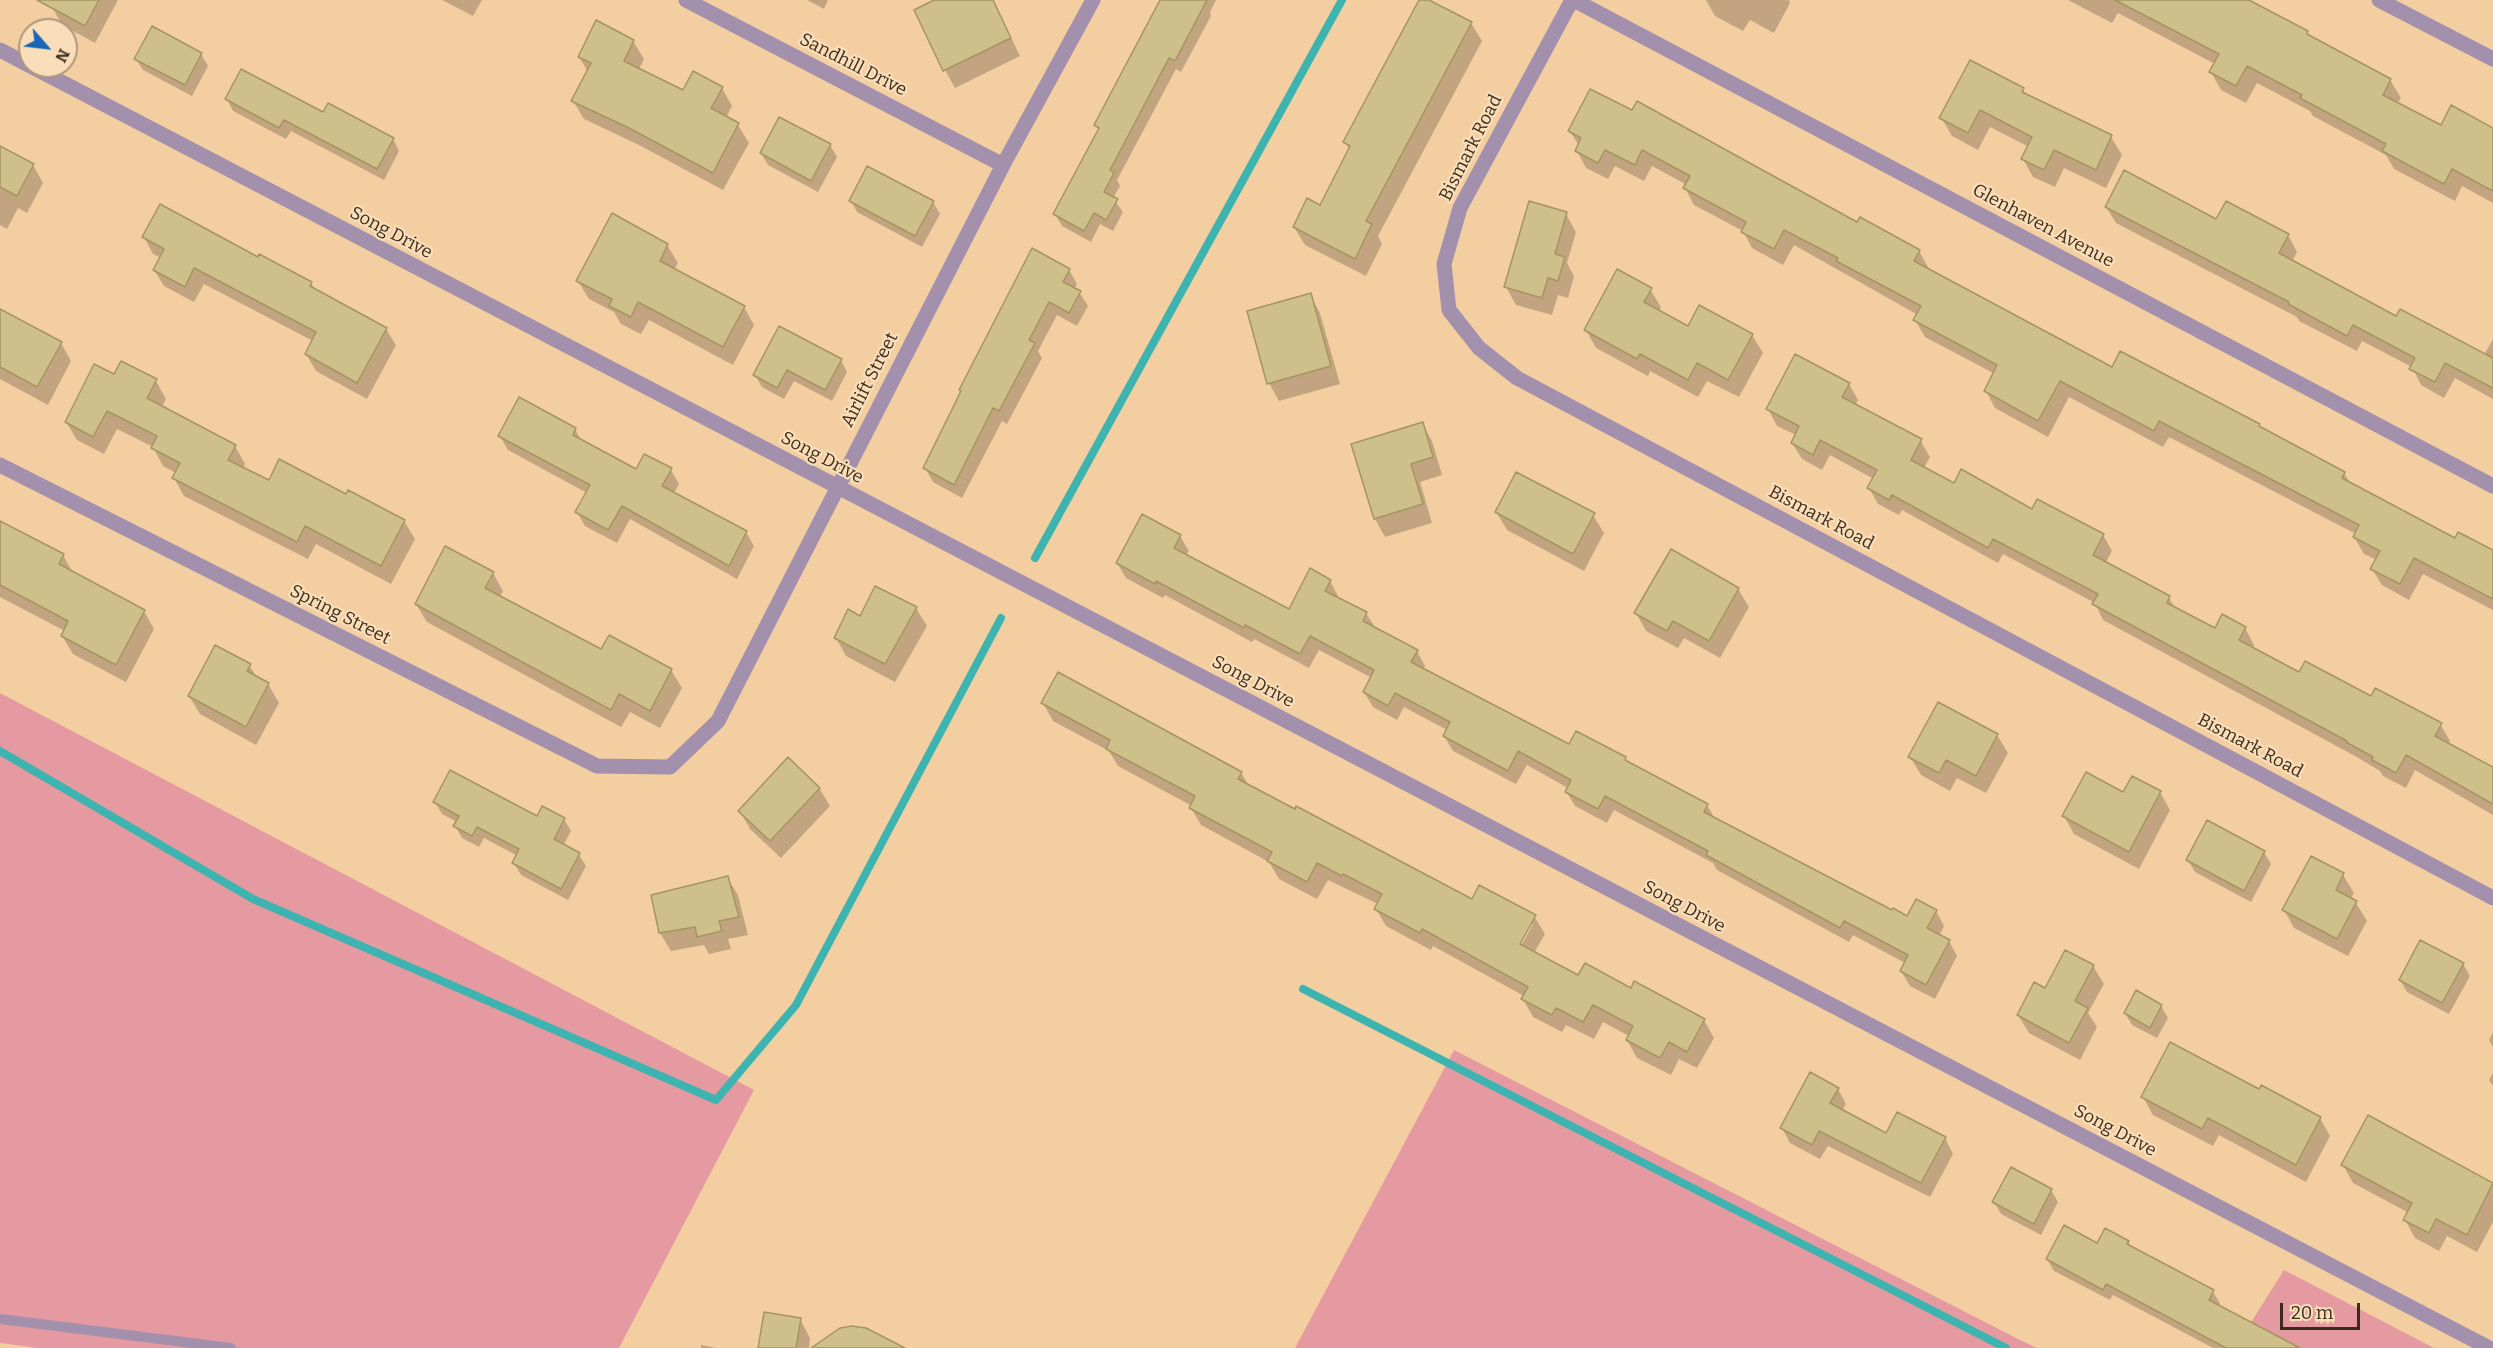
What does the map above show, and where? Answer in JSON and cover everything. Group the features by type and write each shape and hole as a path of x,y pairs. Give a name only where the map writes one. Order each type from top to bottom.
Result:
{"street":[{"name":"Sandhill Drive","path":"686,0 1003,165"},
{"name":"Airlift Street","path":"670,767 718,721 1003,165 1093,0"},
{"name":"Glenhaven Avenue","path":"1573,0 2493,486"},
{"name":"Bismark Road","path":"1573,0 1460,208 1444,264 1449,310 1479,348 1517,378 2493,898"},
{"path":"2379,0 2493,59"},
{"name":"Song Drive","path":"0,50 2489,1348"},
{"name":"Spring Street","path":"0,465 597,766 670,767"}],"lane":[{"path":"0,1319 231,1348"}],"shaded area":[{"path":"0,693 754,1090 619,1348 38,1348 0,1343"},
{"path":"1454,1050 2020,1340 2037,1348 1295,1348"},
{"path":"2284,1270 2434,1348 2235,1348"}],"building":[{"path":"37,0 99,0 85,26 78,22 78,18 70,18"},
{"path":"934,0 993,0 1011,38 943,71 914,10"},
{"path":"1160,0 1207,0 1175,61 1169,58 1110,170 1114,173 1104,192 1118,199 1106,220 1094,213 1084,231 1053,214 1099,128 1094,125"},
{"path":"1419,0 1429,0 1472,22 1366,221 1372,224 1355,259 1293,227 1307,198 1320,205 1350,146 1343,142"},
{"path":"2115,0 2249,0 2391,79 2383,95 2441,125 2451,105 2493,128 2493,191 2452,169 2444,184 2382,151 2386,144 2300,98 2302,95 2247,66 2236,86 2209,72 2219,54"},
{"path":"596,20 634,40 624,61 683,90 693,71 723,87 711,108 739,123 713,173 627,127 571,101 591,63 578,57"},
{"path":"152,26 202,53 185,85 134,59"},
{"path":"1970,60 2024,88 2022,92 2112,135 2096,170 2054,150 2044,170 2021,159 2032,137 1980,110 1968,133 1939,118"},
{"path":"241,69 323,112 328,103 394,138 377,169 284,120 279,128 225,99"},
{"path":"1590,89 1632,110 1637,101 1857,222 1860,217 1920,250 1914,261 2112,367 2120,351 2260,424 2259,426 2345,472 2342,478 2455,538 2458,532 2493,550 2493,599 2414,558 2400,584 2370,569 2380,551 2353,537 2359,525 2159,421 2154,431 2060,381 2038,421 1984,391 1997,365 1913,320 1921,306 1836,261 1838,258 1784,230 1774,249 1741,232 1746,222 1683,188 1690,176 1642,150 1635,165 1605,150 1598,163 1575,151 1581,138 1568,131"},
{"path":"779,117 831,144 811,181 760,153"},
{"path":"0,146 34,164 17,196 0,187"},
{"path":"867,166 934,201 915,236 849,201"},
{"path":"2124,170 2216,219 2226,201 2289,234 2279,253 2396,316 2400,309 2493,358 2493,388 2445,363 2435,382 2409,369 2415,358 2353,325 2347,336 2288,304 2289,302 2105,207"},
{"path":"1529,201 1567,212 1555,254 1565,257 1558,281 1548,278 1542,298 1504,287"},
{"path":"160,204 258,257 259,254 312,282 310,286 387,328 357,383 305,354 316,332 194,268 185,287 153,270 164,249 142,237"},
{"path":"612,213 668,244 660,261 745,306 723,347 638,302 631,317 609,306 612,299 576,281"},
{"path":"1032,248 1070,269 1063,282 1081,291 1069,313 1049,302 1029,340 1035,343 999,411 993,408 954,485 923,468 961,391 959,390"},
{"path":"1617,269 1652,288 1644,302 1688,326 1699,305 1753,334 1728,380 1697,363 1688,380 1640,354 1637,359 1584,330"},
{"path":"1311,293 1331,366 1267,384 1247,311"},
{"path":"0,309 62,342 37,387 0,367"},
{"path":"779,326 842,359 825,390 787,370 777,388 753,375"},
{"path":"1795,354 1850,383 1842,397 1922,439 1911,460 1954,483 1961,469 2032,509 2037,499 2104,534 2093,555 2170,596 2167,603 2215,628 2222,614 2246,627 2239,640 2299,672 2305,661 2371,696 2375,688 2442,723 2435,736 2493,767 2493,804 2406,755 2396,773 2372,760 2373,757 2347,741 2092,604 2098,594 1993,539 1988,548 1892,495 1889,500 1867,488 1877,470 1820,440 1813,455 1791,443 1799,426 1766,409"},
{"path":"121,361 157,379 147,398 236,445 228,460 269,480 279,459 346,494 348,490 405,520 381,566 305,526 297,542 172,478 180,463 151,448 157,436 107,411 93,437 65,422 94,364 114,374"},
{"path":"519,397 576,428 573,435 636,469 644,454 672,468 662,486 747,531 729,566 622,506 608,530 575,512 590,485 498,436"},
{"path":"1423,422 1433,457 1411,464 1423,504 1374,519 1351,444"},
{"path":"1516,472 1595,513 1573,554 1495,512"},
{"path":"1142,514 1181,535 1174,548 1289,609 1310,568 1331,580 1325,591 1367,612 1363,621 1418,650 1411,662 1569,744 1576,731 1708,804 1704,812 1892,910 1893,908 1907,916 1916,899 1937,910 1927,928 1950,940 1926,985 1900,971 1908,955 1844,921 1840,928 1706,855 1708,851 1605,796 1598,809 1565,792 1571,780 1518,751 1508,771 1443,736 1450,722 1395,693 1388,706 1363,692 1374,670 1310,636 1300,654 1116,563"},
{"path":"0,521 64,554 59,564 145,610 116,665 61,636 68,621 0,585"},
{"path":"445,546 494,572 485,588 601,649 609,635 672,669 650,711 619,694 611,710 415,604"},
{"path":"1671,549 1739,588 1709,641 1673,621 1667,631 1634,613"},
{"path":"875,586 917,607 885,664 834,638 848,609 860,616"},
{"path":"215,645 251,664 247,671 269,683 246,727 188,696"},
{"path":"1058,672 1242,772 1238,779 1295,809 1296,806 1472,899 1479,885 1536,915 1520,944 1578,975 1585,963 1631,988 1634,981 1705,1019 1687,1052 1669,1042 1660,1058 1626,1040 1633,1026 1593,1005 1583,1022 1556,1008 1552,1015 1521,999 1528,987 1422,929 1420,933 1374,909 1382,894 1317,863 1307,882 1267,861 1272,852 1189,808 1195,796 1106,749 1110,740 1041,703"},
{"path":"1938,702 1998,734 1976,776 1946,760 1939,773 1908,757"},
{"path":"788,757 820,788 770,841 738,811"},
{"path":"450,770 537,816 542,806 565,818 554,839 580,853 561,889 512,863 519,849 477,827 472,836 453,826 459,816 433,802"},
{"path":"2086,772 2123,792 2132,776 2161,791 2129,852 2062,816"},
{"path":"2207,820 2265,851 2244,891 2186,860"},
{"path":"2311,856 2344,873 2336,890 2357,901 2337,939 2282,910"},
{"path":"728,876 739,917 719,921 722,931 697,937 695,927 659,933 651,895"},
{"path":"2420,940 2464,963 2442,1003 2399,980"},
{"path":"2065,950 2094,965 2075,1001 2088,1008 2069,1043 2017,1015 2034,982 2045,988"},
{"path":"2136,990 2162,1005 2150,1028 2124,1013"},
{"path":"2170,1042 2259,1089 2261,1085 2321,1117 2296,1165 2208,1118 2202,1129 2141,1097"},
{"path":"1810,1072 1839,1088 1830,1103 1886,1133 1897,1112 1946,1137 1921,1183 1819,1131 1812,1145 1780,1128"},
{"path":"2368,1115 2493,1183 2467,1235 2436,1219 2429,1233 2403,1220 2412,1203 2341,1165"},
{"path":"2011,1167 2052,1189 2034,1224 1992,1202"},
{"path":"2064,1225 2097,1243 2105,1228 2129,1241 2127,1244 2214,1290 2209,1300 2300,1348 2226,1348 2106,1284 2103,1290 2046,1259"},
{"path":"764,1312 801,1318 796,1348 758,1348"},
{"path":"852,1326 866,1328 905,1348 811,1348 840,1328"}],"waterway":[{"path":"1035,558 1342,0"},
{"path":"0,751 253,899 716,1100 796,1005 1001,618"},
{"path":"1303,989 2006,1348"}]}
